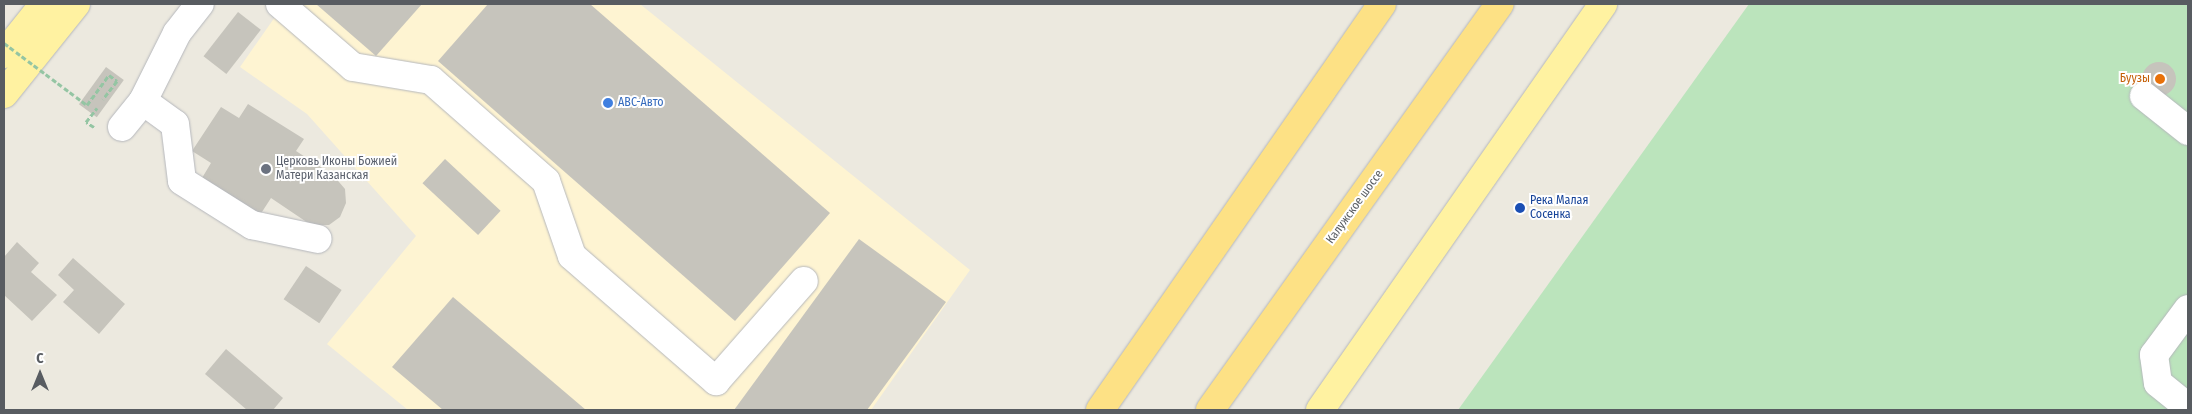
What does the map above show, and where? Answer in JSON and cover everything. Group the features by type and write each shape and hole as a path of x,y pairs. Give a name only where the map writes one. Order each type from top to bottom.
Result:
{"highway":[{"path":"1100,410 1382,4"},
{"name":"Калужское шоссе","path":"1210,410 1500,4"}],"main road":[{"path":"4,54 44,4"},
{"path":"4,94 76,4"},
{"path":"1320,410 1604,4"}],"lane":[{"path":"122,127 143,100 177,33 200,4"},
{"path":"280,4 353,67 431,80 438,86 546,181 572,256 716,381 804,281"},
{"path":"2144,96 2188,131"},
{"path":"143,100 175,124 182,181 252,225 318,239"},
{"path":"2188,309 2154,356 2158,383 2188,406"}],"path":[{"path":"4,43 87,105 109,75 117,81 92,114"}],"shaded area":[{"path":"284,4 640,4 970,270 871,410 408,410 327,344 416,236 307,114 240,67"}],"green space":[{"path":"1749,4 2188,4 2188,410 1458,410"}],"building":[{"path":"316,4 422,4 376,56"},
{"path":"488,4 590,4 830,213 735,321 438,61"},
{"path":"238,12 261,30 226,74 204,56"},
{"path":"2159,62 2171,67 2176,79 2171,91 2159,96 2147,91 2142,79 2147,67"},
{"path":"106,67 124,80 97,117 79,104"},
{"name":"Церковь Иконы Божией Матери Казанская","path":"248,104 304,139 296,151 333,175 345,189 346,203 340,217 329,225 311,225 271,198 260,215 202,178 211,163 192,151 221,107 239,118"},
{"path":"445,159 501,211 478,235 422,183"},
{"path":"859,239 946,302 867,410 734,410"},
{"path":"17,242 39,263 31,272 57,295 32,321 4,295 4,257"},
{"path":"73,258 125,304 99,334 63,302 74,290 58,275"},
{"path":"306,266 342,290 319,323 284,299"},
{"path":"453,297 586,410 443,410 392,367"},
{"path":"226,349 283,398 273,410 247,410 205,374"}],"place":[{"name":"Буузы","path":"2160,79"},
{"name":"АВС-Авто","path":"608,103"},
{"name":"Церковь Иконы Божией Матери Казанская","path":"266,169"},
{"name":"Река Малая Сосенка","path":"1520,208"}]}
